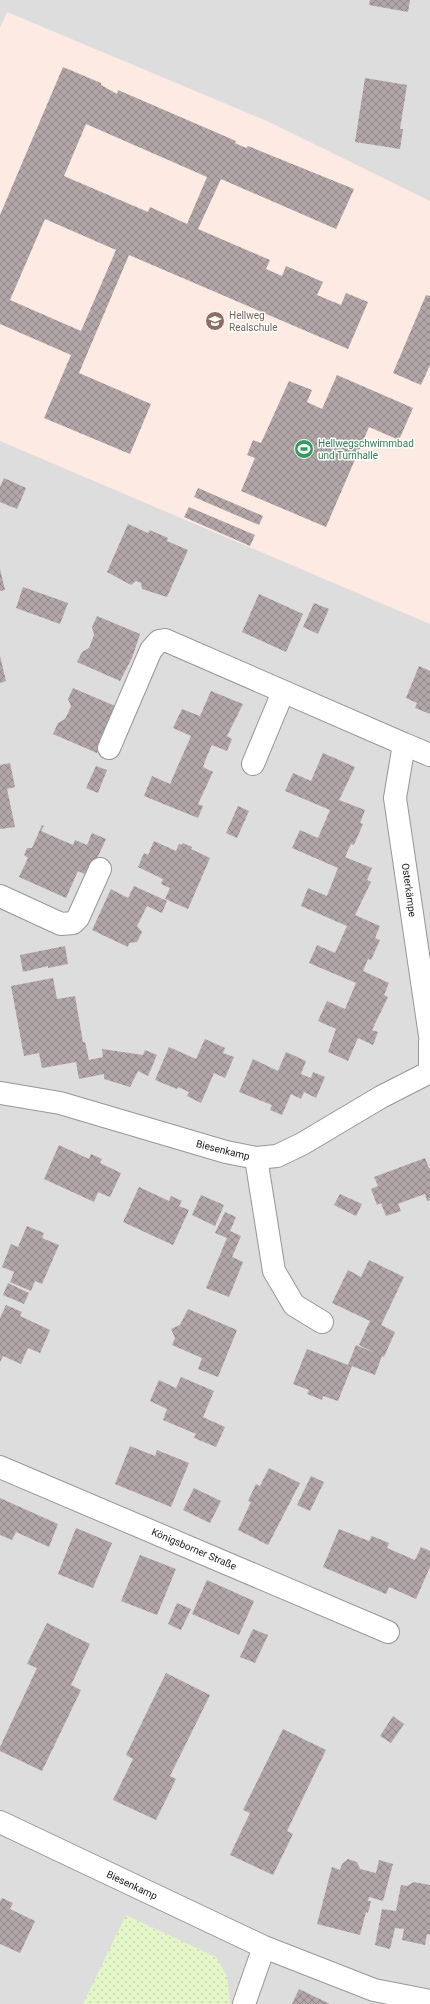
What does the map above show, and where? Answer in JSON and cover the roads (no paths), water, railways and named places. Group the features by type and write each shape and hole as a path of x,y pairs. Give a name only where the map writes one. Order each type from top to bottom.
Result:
{"street":[{"path":"109,748 151,650 158,641 165,640 430,755"},
{"path":"253,764 283,692"},
{"name":"Osterkämpe","path":"404,744 395,798 430,1036"},
{"path":"0,896 61,924 73,923 78,918 100,869"},
{"path":"430,1042 430,1072"},
{"name":"Biesenkamp","path":"0,1094 60,1103 226,1152 256,1158 277,1156 302,1144 381,1097 430,1072"},
{"path":"256,1158 274,1271 294,1305 322,1322"},
{"name":"Königsborner Straße","path":"0,1467 388,1632"},
{"name":"Biesenkamp","path":"0,1822 264,1947 374,1990 430,2001"},
{"path":"244,2004 264,1947"}],"place":[{"name":"Hellweg Realschule","path":"215,321"},
{"name":"Hellwegschwimmbad und Turnhalle","path":"304,449"}]}
